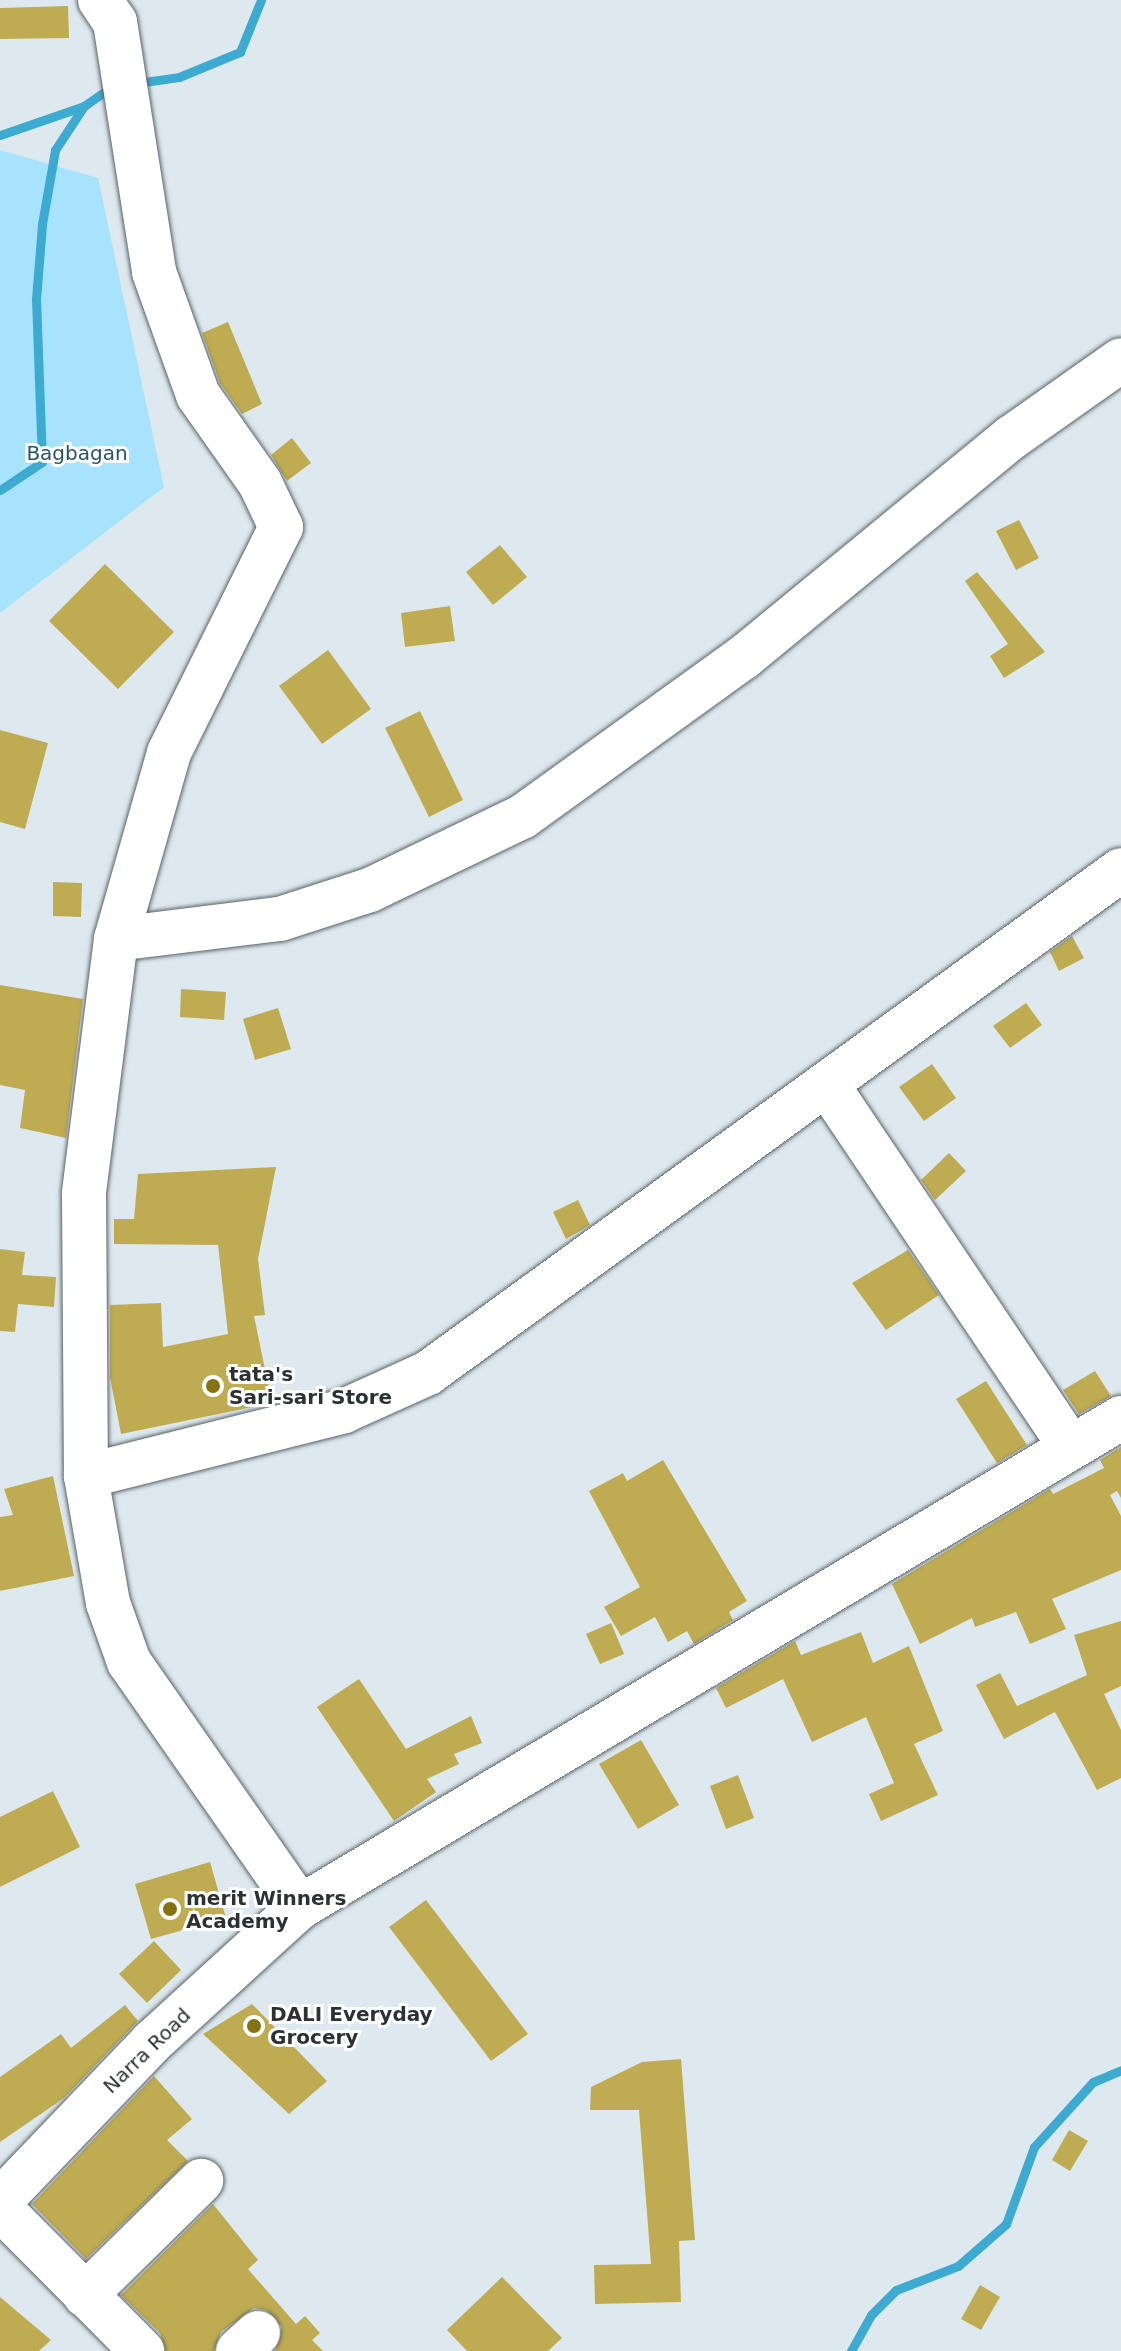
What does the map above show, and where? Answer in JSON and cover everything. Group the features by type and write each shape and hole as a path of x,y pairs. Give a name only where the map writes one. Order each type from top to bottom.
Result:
{"street":[{"path":"100,0 115,22 139,153 154,272 198,395 260,483 281,527 169,753 116,939 84,1194 86,1476 108,1603 129,1662 300,1907"},
{"path":"116,939 280,919 370,890 522,817 744,657 1012,437 1121,360"},
{"path":"86,1476 344,1411 428,1373 828,1086 1121,870"},
{"path":"828,1086 1071,1447"},
{"name":"Narra Road","path":"0,2201 152,2042 300,1907 1121,1418"},
{"path":"85,2295 201,2181"},
{"path":"0,2208 142,2351"}],"green space":[{"name":"Bagbagan","path":"0,150 98,178 164,487 0,613"}],"building":[{"path":"68,6 69,38 0,39 0,8"},
{"path":"228,322 262,404 242,414 220,383 202,333"},
{"path":"292,438 311,463 287,481 271,455"},
{"path":"1019,520 1039,558 1016,570 996,531"},
{"path":"500,545 527,577 493,605 466,572"},
{"path":"105,564 174,632 118,689 49,621"},
{"path":"977,572 1045,652 1004,678 990,656 1008,644 965,581"},
{"path":"450,606 455,641 405,647 401,613"},
{"path":"328,650 371,709 322,744 279,686"},
{"path":"420,711 463,800 429,817 385,728"},
{"path":"0,730 48,743 25,829 0,822"},
{"path":"53,882 82,883 81,917 53,916"},
{"path":"1072,936 1084,958 1059,971 1050,952"},
{"path":"0,985 83,999 66,1138 20,1128 25,1090 0,1085"},
{"path":"181,989 226,992 224,1020 180,1017"},
{"path":"1026,1003 1042,1025 1010,1048 993,1026"},
{"path":"278,1008 291,1049 255,1060 243,1019"},
{"path":"932,1064 956,1098 924,1121 899,1087"},
{"path":"949,1153 966,1171 935,1200 921,1180"},
{"path":"276,1167 258,1259 265,1315 254,1316 272,1403 121,1434 110,1377 110,1305 161,1303 163,1347 228,1334 218,1245 114,1244 114,1219 134,1219 138,1174"},
{"path":"578,1200 590,1225 566,1239 553,1212"},
{"path":"0,1249 25,1252 22,1275 56,1277 54,1307 18,1304 15,1332 0,1331"},
{"path":"908,1250 939,1295 886,1330 852,1283"},
{"path":"1095,1371 1111,1396 1079,1414 1063,1390"},
{"path":"986,1381 1027,1445 997,1463 956,1399"},
{"path":"1121,1447 1121,1498 1117,1491 1110,1495 1121,1516 1121,1570 1052,1599 1066,1629 1030,1644 1016,1612 975,1627 972,1618 920,1644 892,1584 1050,1489 1053,1494 1104,1468 1100,1460"},
{"path":"663,1460 747,1601 729,1612 733,1620 694,1644 687,1631 668,1642 655,1617 621,1636 604,1607 640,1587 589,1491 623,1473 627,1481"},
{"path":"53,1476 74,1576 0,1591 0,1517 13,1515 4,1489"},
{"path":"1121,1621 1121,1686 1104,1694 1121,1730 1121,1778 1097,1790 1055,1712 1004,1739 976,1685 1000,1673 1017,1706 1087,1675 1074,1635"},
{"path":"611,1623 624,1654 600,1664 586,1634"},
{"path":"861,1632 873,1663 909,1646 943,1731 914,1744 938,1795 881,1821 869,1794 894,1783 866,1717 812,1742 783,1679 726,1708 716,1688 795,1641 801,1655"},
{"path":"359,1679 406,1749 471,1716 482,1743 454,1754 459,1764 427,1779 436,1792 394,1821 317,1707"},
{"path":"641,1740 679,1805 638,1829 599,1764"},
{"path":"738,1775 754,1818 726,1829 710,1786"},
{"path":"53,1791 80,1847 0,1887 0,1817"},
{"path":"210,1862 226,1918 151,1939 135,1884"},
{"path":"426,1900 528,2034 491,2061 389,1927"},
{"path":"154,1941 181,1970 147,2003 119,1974"},
{"path":"252,2004 327,2081 289,2114 203,2034"},
{"path":"125,2005 138,2021 64,2098 0,2142 0,2077 61,2034 71,2048"},
{"path":"681,2059 695,2240 679,2241 681,2302 595,2304 594,2265 651,2264 639,2110 590,2110 591,2087 642,2062"},
{"path":"154,2076 192,2119 167,2140 188,2161 86,2259 32,2204"},
{"path":"1069,2130 1088,2141 1070,2171 1052,2160"},
{"path":"213,2204 258,2260 248,2269 296,2324 305,2316 320,2333 312,2340 323,2351 275,2351 282,2327 266,2310 254,2308 221,2332 214,2351 166,2351 160,2333 121,2295"},
{"path":"502,2277 562,2338 548,2351 467,2351 447,2330"},
{"path":"980,2285 1000,2297 981,2330 961,2319"},
{"path":"0,2297 51,2340 39,2351 0,2351"}],"waterway":[{"path":"137,83 179,77 240,52 261,0"},
{"path":"0,135 84,106 111,87"},
{"path":"0,490 42,462 36,299 42,224 55,150 84,106"},
{"path":"851,2351 871,2315 896,2290 958,2266 1006,2224 1034,2147 1093,2082 1121,2070"}],"place":[{"name":"tata's Sari-sari Store","path":"213,1386"},
{"name":"merit Winners Academy","path":"170,1909"},
{"name":"DALI Everyday Grocery","path":"254,2026"}]}
